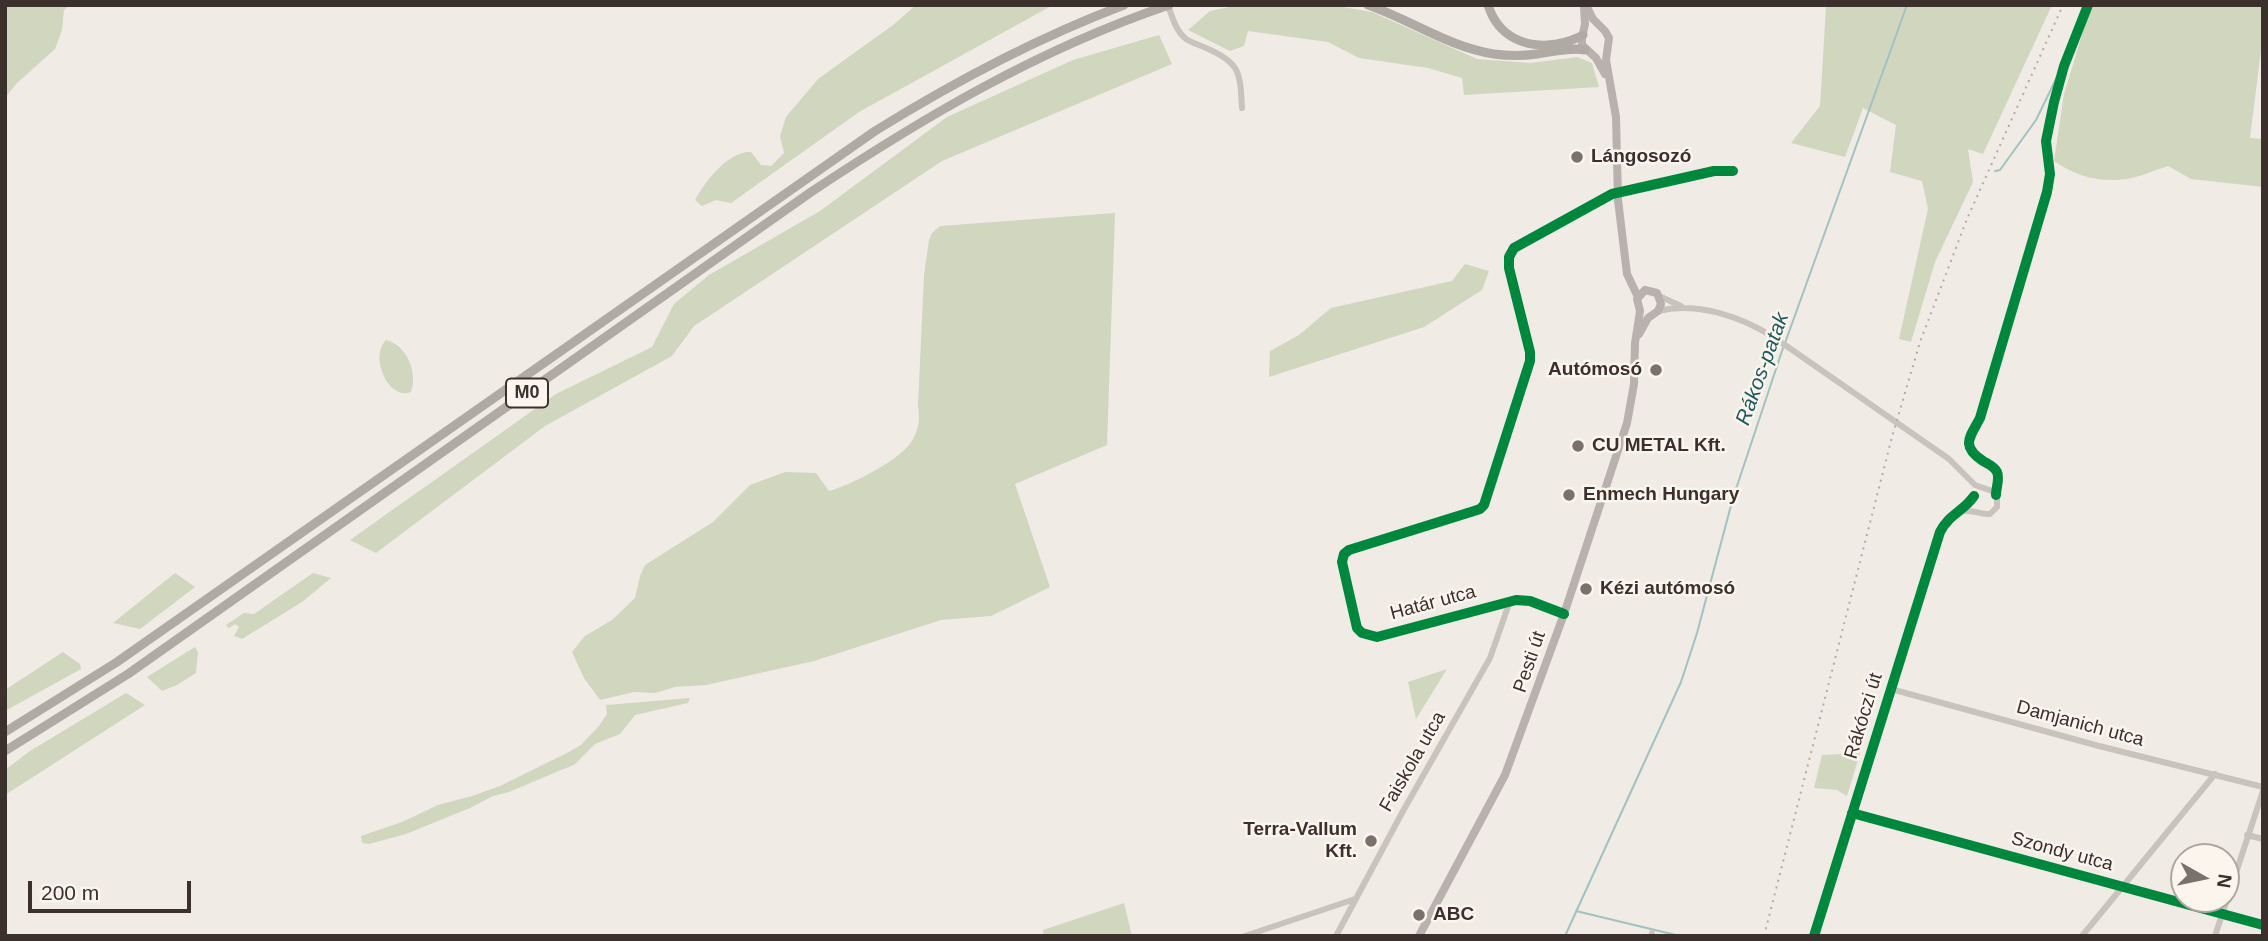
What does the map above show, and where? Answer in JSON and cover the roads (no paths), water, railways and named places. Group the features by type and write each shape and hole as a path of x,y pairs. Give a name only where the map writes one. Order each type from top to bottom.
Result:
{"highway":[{"name":"M0","path":"5,732 117,662 875,131 1028,46 1124,5"},
{"name":"M0","path":"5,751 128,674 811,192 894,138 1025,64 1103,29 1169,5"},
{"path":"1368,5 1445,40 1486,53 1530,55 1569,49 1588,52"},
{"path":"1488,5 1499,27 1520,41 1551,44 1574,40 1584,34"}],"main road":[{"path":"1585,5 1582,42 1599,62 1610,87"},
{"path":"1585,5 1609,38 1606,66 1617,126 1617,192 1628,274 1638,297"},
{"path":"1584,34 1590,28 1600,28"},
{"path":"1588,52 1600,54 1606,49"},
{"path":"1626,256 1633,277 1645,290 1653,291 1659,296 1661,304 1654,313 1640,311 1636,303 1645,290"},
{"name":"Pesti út","path":"1419,936 1504,775 1564,614 1627,423 1634,384 1635,343 1640,311"},
{"name":"Pesti út","path":"1635,343 1640,329 1654,313"}],"street":[{"path":"1169,5 1174,21 1186,39 1223,55 1235,66 1241,82 1242,108"},
{"path":"1974,497 1978,492 1990,491 1998,480 1996,470 1972,452 1968,446 1969,440 1980,418 2047,192 2049,167 2046,141 2054,102 2064,66 2088,5"},
{"path":"1617,192 1714,171 1733,171"},
{"name":"Határ utca","path":"1564,614 1530,601 1510,601 1377,637 1362,634 1357,628 1342,562 1344,554 1349,550 1474,512 1484,505 1530,360 1510,272 1510,254 1529,238 1617,192"},
{"path":"1659,296 1670,303 1740,319 1775,338 1949,459 1975,485 1990,491 1998,503 1993,512 1986,514 1976,510 1956,512"},
{"path":"1654,313 1690,308"},
{"path":"1967,478 1976,510"},
{"name":"Rákóczi út","path":"1814,936 1940,532 1949,518 1974,497"},
{"name":"Faiskola utca","path":"1336,936 1490,658 1510,601"},
{"name":"Damjanich utca","path":"1891,689 2263,789"},
{"path":"2082,936 2215,774"},
{"path":"2214,936 2263,789"},
{"name":"Szondy utca","path":"1852,813 2263,925"},
{"path":"2247,835 2263,839"},
{"path":"1245,936 1356,899"}],"waterway":[{"name":"Rákos-patak","path":"1785,343 1907,5"},
{"path":"1995,171 2000,170 2036,120 2057,77"},
{"name":"Rákos-patak","path":"1565,936 1681,682 1733,498 1783,348"},
{"path":"1576,911 1680,936"}],"railway":[{"path":"1764,936 1892,437 1920,342 1967,219 2063,5"}],"place":[{"name":"Lángosozó","path":"1577,157"},
{"name":"Autómosó","path":"1656,370"},
{"name":"CU METAL Kft.","path":"1578,446"},
{"name":"Enmech Hungary","path":"1569,495"},
{"name":"Kézi autómosó","path":"1586,589"},
{"name":"Terra-Vallum Kft.","path":"1371,841"},
{"name":"ABC","path":"1419,915"}]}
